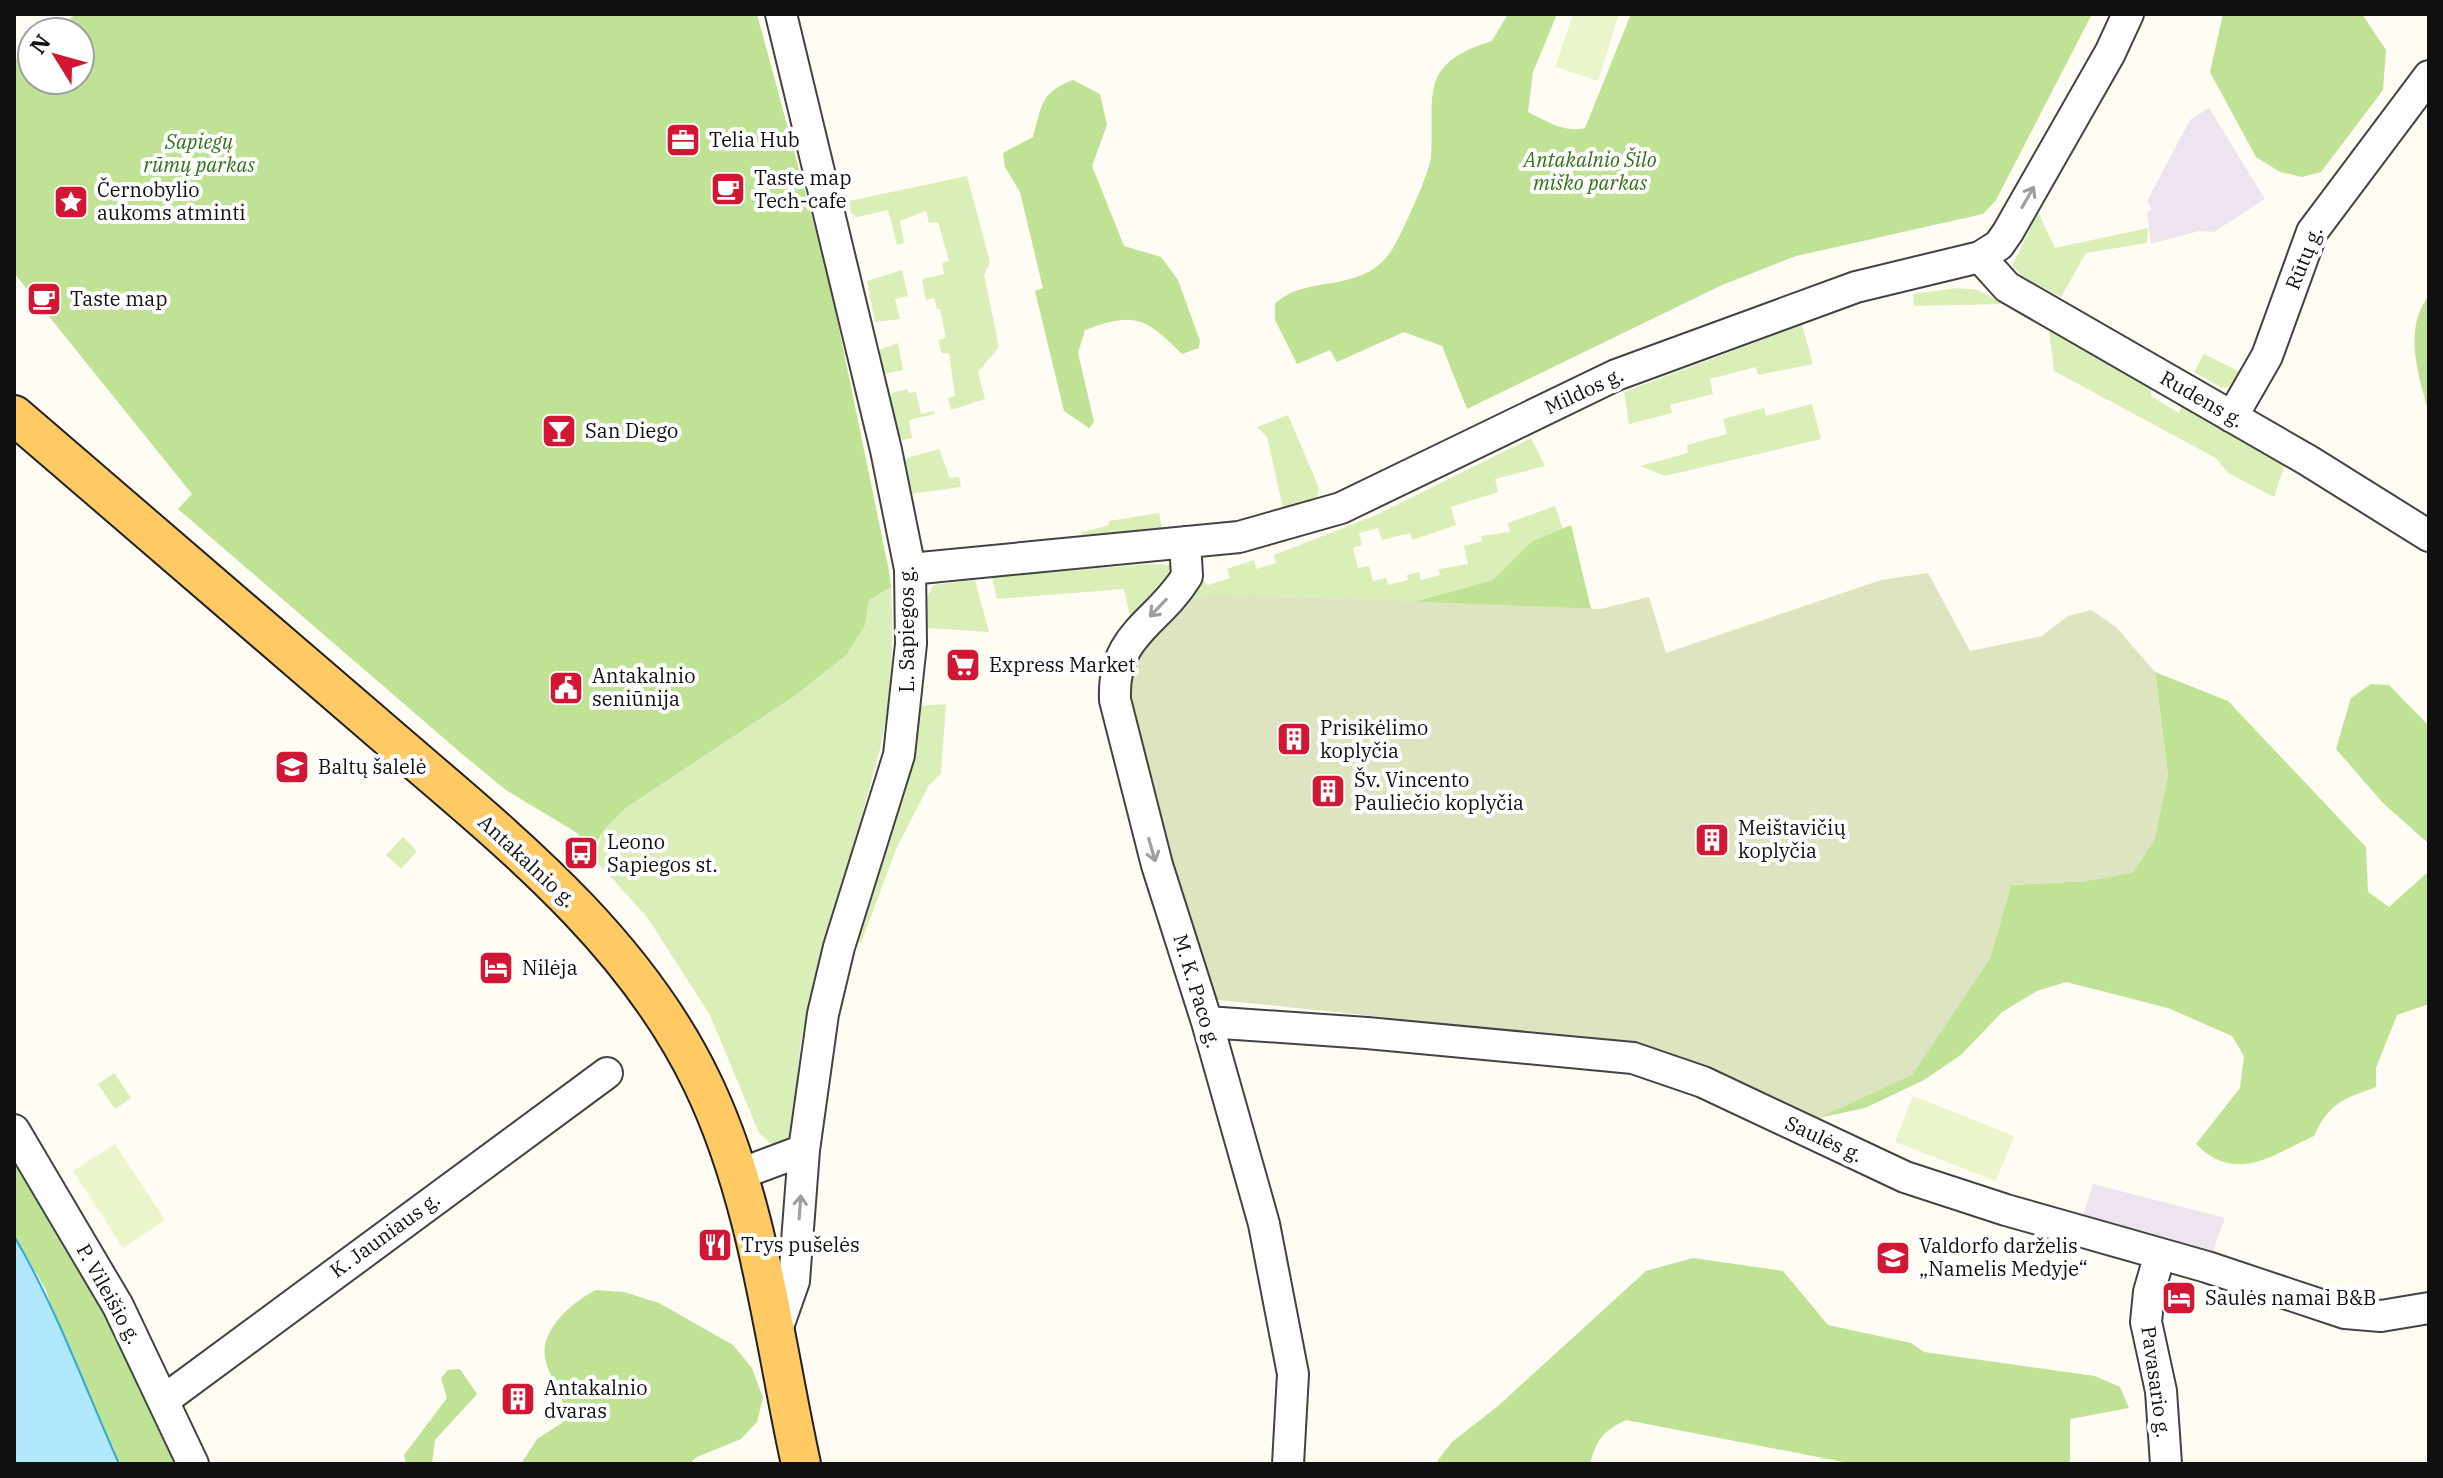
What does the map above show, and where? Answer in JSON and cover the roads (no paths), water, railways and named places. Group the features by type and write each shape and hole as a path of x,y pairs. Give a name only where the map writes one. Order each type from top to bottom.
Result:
{"main road":[{"name":"Antakalnio g.","path":"14,415 455,796 593,923 664,1011 701,1080 740,1174 801,1464"}],"street":[{"name":"L. Sapiegos g.","path":"775,1337 794,1281 814,1065 831,980 891,785 903,733 911,644 910,569 886,450 781,14"},
{"name":"Mildos g.","path":"910,569 1239,537 1341,508 1616,375 1856,287 1980,257 1999,245 2008,232 2110,53 2128,14"},
{"name":"Rūtų g.","path":"2232,417 2267,356 2312,232 2429,76"},
{"name":"Rudens g.","path":"1980,257 2007,287 2429,536"},
{"name":"M. K. Paco g.","path":"1185,542 1187,576 1127,643 1115,677 1115,700 1126,757 1207,1022 1264,1224 1293,1374 1288,1464"},
{"name":"Saulės g.","path":"1207,1022 1331,1030 1633,1058 1715,1087 1905,1177 2345,1313 2381,1316 2429,1308"},
{"name":"K. Jauniaus g.","path":"164,1400 607,1073"},
{"name":"P. Vileišio g.","path":"14,1130 118,1306 193,1464"},
{"path":"740,1174 804,1150"},
{"name":"Pavasario g.","path":"2160,1254 2149,1292 2146,1322 2161,1391 2166,1464"}],"water":[{"path":"14,1236 57,1319 119,1464 14,1464"}],"place":[{"name":"Telia Hub","path":"683,140"},
{"name":"Taste map Tech-cafe","path":"728,189"},
{"name":"Černobylio aukoms atminti","path":"71,202"},
{"name":"Taste map","path":"44,299"},
{"name":"San Diego","path":"559,431"},
{"name":"Express Market","path":"963,665"},
{"name":"Antakalnio seniūnija","path":"566,688"},
{"name":"Prisikėlimo koplyčia","path":"1294,739"},
{"name":"Baltų šalelė","path":"292,767"},
{"name":"Šv. Vincento Pauliečio koplyčia","path":"1328,791"},
{"name":"Meištavičių koplyčia","path":"1712,840"},
{"name":"Leono Sapiegos st.","path":"581,853"},
{"name":"Nilėja","path":"496,968"},
{"name":"Trys pušelės","path":"715,1245"},
{"name":"Valdorfo darželis „Namelis Medyje“","path":"1893,1258"},
{"name":"Saulės namai B&B","path":"2179,1298"},
{"name":"Antakalnio dvaras","path":"518,1399"}],"park label":[{"name":"Sapiegų rūmų parkas","path":"199,154"},
{"name":"Antakalnio Šilo miško parkas","path":"1590,172"}]}
